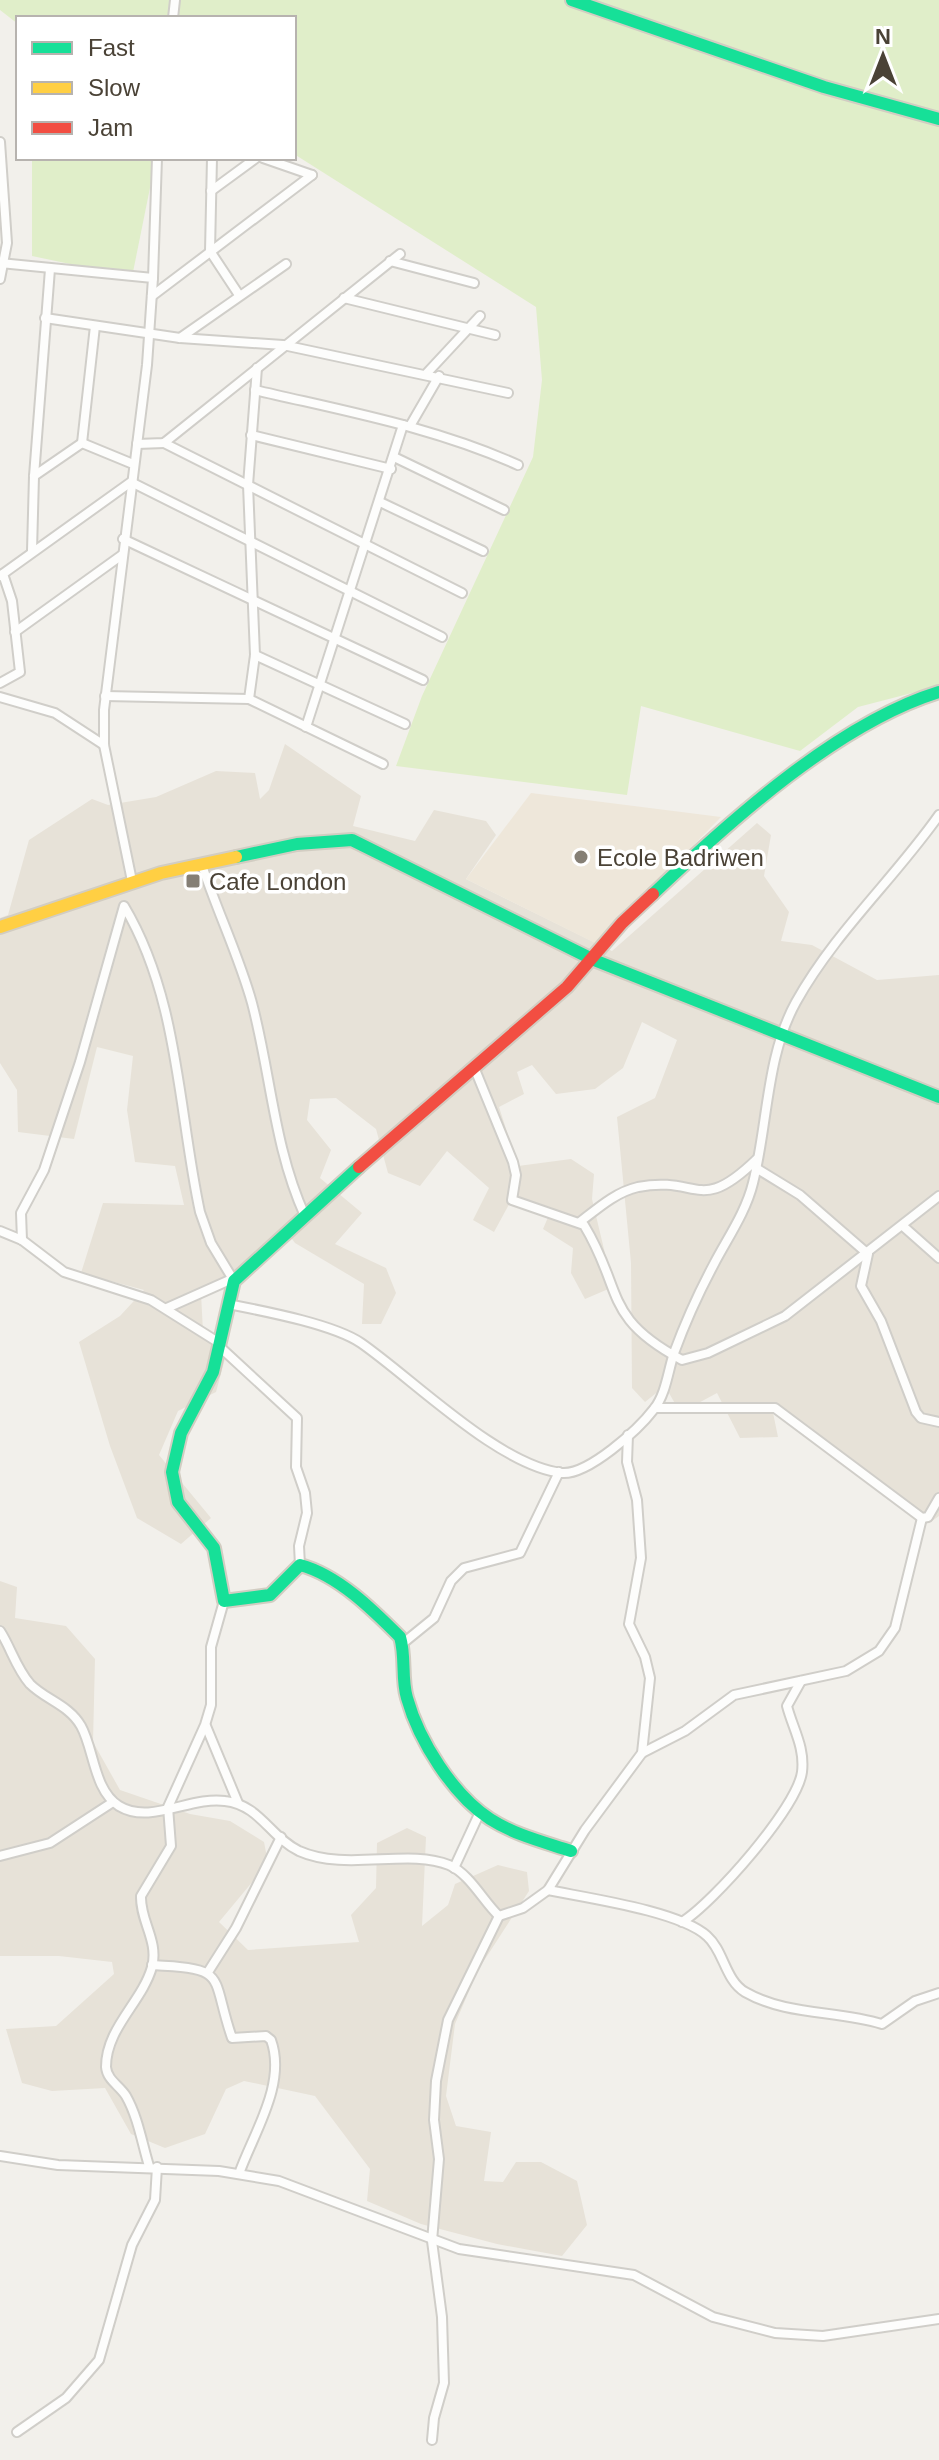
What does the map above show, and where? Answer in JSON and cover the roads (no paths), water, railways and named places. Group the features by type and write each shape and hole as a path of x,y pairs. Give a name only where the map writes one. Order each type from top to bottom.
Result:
{"main road":[{"path":"572,0 824,87 939,119"},
{"path":"571,1851 516,1832 480,1812 439,1764 414,1715 402,1675 402,1644 376,1613 319,1572 300,1565 270,1595 224,1601 214,1548 178,1502 172,1472 181,1433 205,1392 220,1346 233,1280 594,960 622,923 659,888 815,754 916,699 939,692"},
{"path":"0,927 132,881 297,844 352,840 594,960 939,1097"}],"street":[{"path":"0,142 3,222 7,243 0,279"},
{"path":"132,881 104,745 105,696 149,334 157,160"},
{"path":"212,160 210,251 239,295"},
{"path":"211,191 253,160"},
{"path":"152,296 312,175 269,160"},
{"path":"164,443 400,254"},
{"path":"390,261 474,283"},
{"path":"1,263 153,278"},
{"path":"180,338 286,264"},
{"path":"32,551 34,476 50,269"},
{"path":"344,298 495,335"},
{"path":"427,373 480,316"},
{"path":"45,318 180,338 283,345 427,373 508,393"},
{"path":"34,476 82,443 95,326"},
{"path":"249,699 255,655 248,485 257,368"},
{"path":"306,727 337,640 394,457 407,425 439,376"},
{"path":"255,390 407,425 473,444 518,465"},
{"path":"251,435 391,469"},
{"path":"82,443 133,464"},
{"path":"137,444 164,443 462,593"},
{"path":"394,457 504,510"},
{"path":"131,482 442,637"},
{"path":"0,683 20,672 12,601 1,575 131,482"},
{"path":"380,502 483,551"},
{"path":"123,539 423,680"},
{"path":"15,632 122,555"},
{"path":"255,655 405,724"},
{"path":"105,696 249,699 383,764"},
{"path":"0,697 55,713 104,745"},
{"path":"228,1304 352,1339 418,1384 451,1416 521,1458 559,1472 577,1472 587,1467 628,1435 655,1408 673,1356 712,1268 744,1207 757,1163 780,1036 796,1001 840,937 939,815"},
{"path":"202,865 251,1001 275,1128 305,1216"},
{"path":"117,886 145,948 164,1007 200,1212 211,1243 233,1280 167,1308"},
{"path":"22,1240 21,1213 44,1170 80,1062 124,906"},
{"path":"474,1067 513,1162 516,1175 512,1200 580,1222 620,1311 642,1335 682,1360 694,1359 785,1316 904,1227 939,1196"},
{"path":"580,1222 630,1189 657,1186 715,1191 732,1183 757,1163"},
{"path":"757,1163 800,1195 868,1254"},
{"path":"904,1227 939,1258"},
{"path":"0,1231 22,1240 64,1272 130,1292 167,1308 220,1346 297,1418 296,1467 305,1493 307,1513 299,1546 300,1565"},
{"path":"868,1254 861,1286 881,1321 916,1412 927,1420 939,1422"},
{"path":"655,1408 775,1408 922,1518 928,1517 939,1498"},
{"path":"628,1435 627,1462 637,1500 641,1558 629,1624 645,1657 650,1678 650,1702 642,1753"},
{"path":"402,1644 434,1618 451,1581 464,1568 520,1553 559,1472"},
{"path":"432,2440 434,2418 444,2383 437,2263 432,2241 439,2159 433,2103 448,2020 499,1916 523,1908 548,1890 571,1851 642,1753 685,1731 734,1695 846,1671 868,1659 888,1640 899,1615 922,1518"},
{"path":"17,2432 66,2398 99,2360 132,2245 155,2200 153,2166 133,2110 124,2093 108,2075 106,2065 118,2028 152,1965 154,1946 140,1901 142,1891 163,1864 171,1846 168,1807 211,1705 211,1647 224,1601"},
{"path":"0,1631 31,1684 64,1706 80,1724 95,1768 113,1802 136,1813 197,1800 238,1803 263,1817 281,1837 300,1851 367,1862 433,1861 454,1868 499,1916"},
{"path":"682,1922 706,1905 790,1803 802,1769 799,1734 787,1706 801,1681"},
{"path":"205,1725 238,1803"},
{"path":"0,1856 50,1843 113,1802"},
{"path":"454,1868 480,1812"},
{"path":"208,1972 236,1928 281,1837"},
{"path":"548,1890 682,1922 713,1943 738,1986 777,2005 882,2024 915,2001 939,1993"},
{"path":"152,1965 208,1972 218,1981 232,2038 266,2036 274,2048 276,2063 268,2102 239,2174"},
{"path":"0,2156 58,2165 153,2166 279,2181 432,2241 486,2254 634,2275 713,2317 775,2333 823,2336 939,2319"}],"place":[{"name":"Ecole Badriwen","path":"581,857"},
{"name":"Cafe London","path":"193,881"}]}
